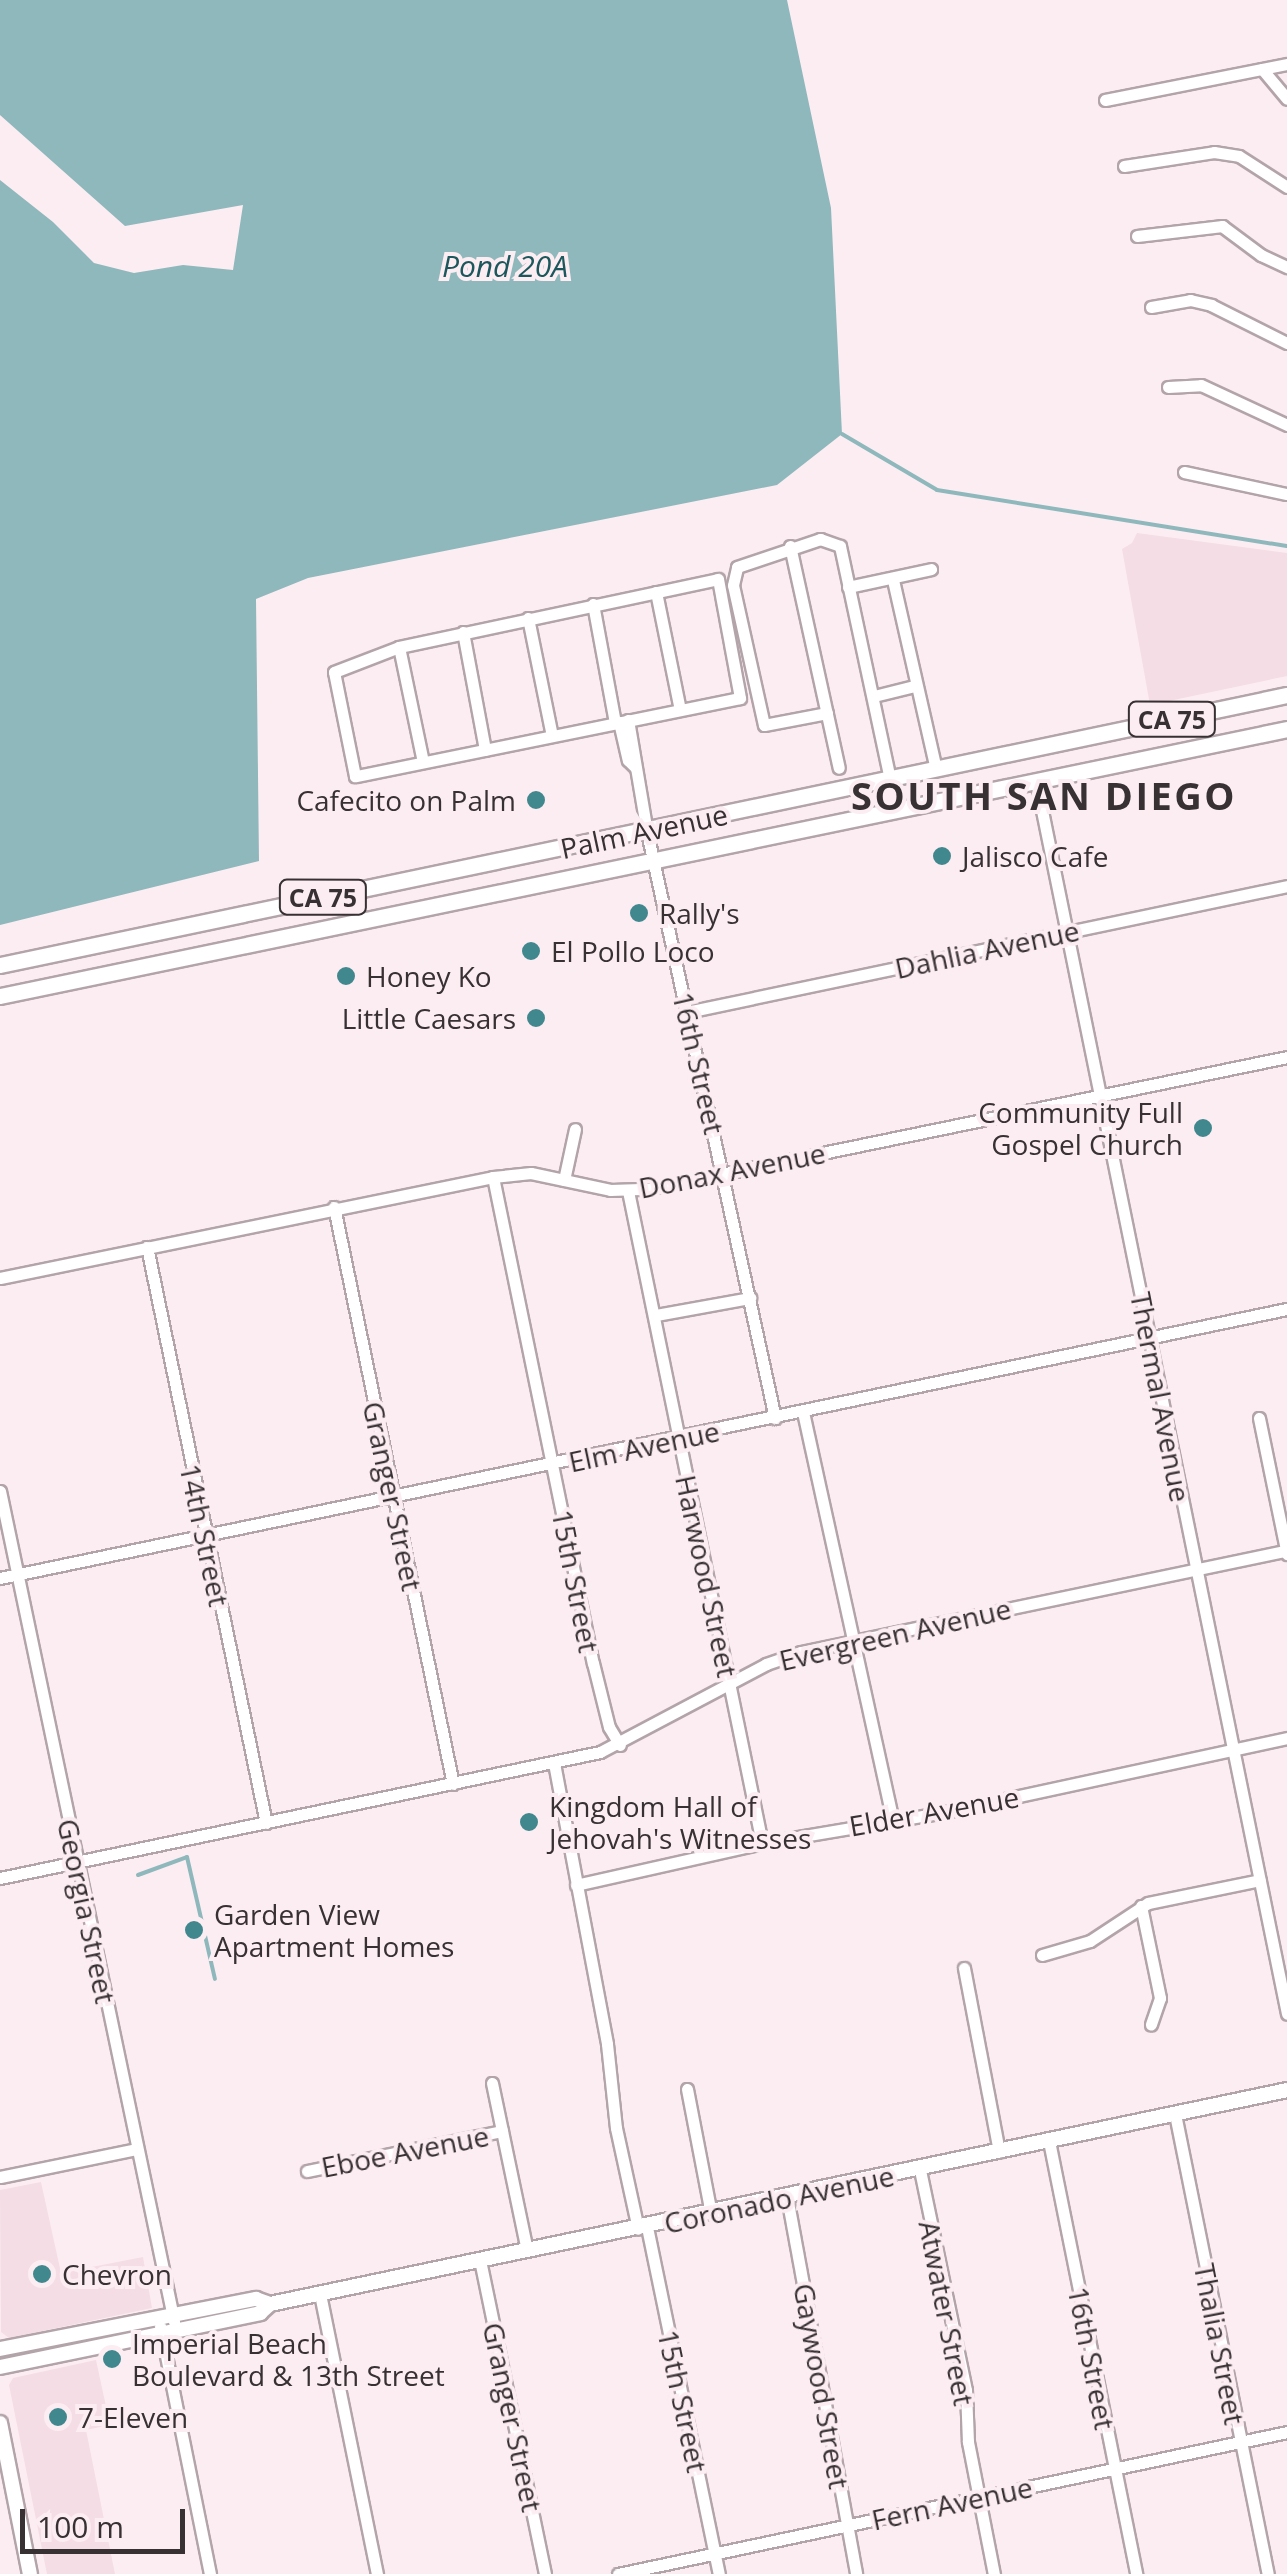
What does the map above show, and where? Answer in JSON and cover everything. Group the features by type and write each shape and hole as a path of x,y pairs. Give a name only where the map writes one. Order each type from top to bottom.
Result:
{"highway":[{"name":"Palm Avenue","path":"0,964 647,832 1287,695"},
{"name":"Palm Avenue","path":"0,996 1287,729"}],"main road":[{"name":"Coronado Avenue","path":"270,2304 1287,2090"},
{"path":"0,2349 256,2299 270,2304 260,2313 0,2367"},
{"path":"0,2423 30,2574"}],"street":[{"path":"1105,100 1287,64"},
{"path":"1262,69 1287,99"},
{"path":"1124,166 1214,152 1239,156 1287,186"},
{"path":"1137,236 1222,226 1261,255 1287,267"},
{"path":"1152,306 1190,300 1211,305 1287,343"},
{"path":"1168,387 1202,385 1287,425"},
{"path":"1184,472 1287,494"},
{"path":"827,713 764,725 733,585 737,567 820,538 840,546 890,780"},
{"path":"790,546 839,768"},
{"path":"848,587 930,569"},
{"path":"718,579 740,698 355,776 334,672 399,646 656,592 718,579"},
{"path":"893,580 914,686 936,769"},
{"path":"656,592 680,710"},
{"name":"16th Street","path":"593,604 634,768 776,1418"},
{"path":"528,618 552,736"},
{"path":"463,632 485,750"},
{"path":"399,646 423,762"},
{"path":"874,696 914,686"},
{"name":"Thermal Avenue","path":"1036,781 1287,2014"},
{"name":"Dahlia Avenue","path":"687,1012 1287,886"},
{"name":"Donax Avenue","path":"0,1278 494,1177 532,1173 628,1191 1287,1057"},
{"path":"564,1180 576,1129"},
{"name":"15th Street","path":"494,1177 593,1663 608,1726 620,1745"},
{"name":"Harwood Street","path":"628,1191 762,1843"},
{"name":"Granger Street","path":"334,1207 453,1784"},
{"name":"14th Street","path":"147,1247 266,1823"},
{"path":"656,1316 750,1298"},
{"name":"Elm Avenue","path":"0,1578 1287,1309"},
{"path":"803,1412 892,1818"},
{"path":"1259,1418 1282,1505 1287,1553"},
{"name":"Georgia Street","path":"0,1492 137,2149 210,2574"},
{"name":"Evergreen Avenue","path":"554,1763 620,1745 766,1664 852,1642 1287,1553"},
{"name":"Elder Avenue","path":"576,1885 762,1843 892,1818 946,1812 1287,1738"},
{"path":"0,1878 554,1763"},
{"name":"15th Street","path":"554,1763 607,2044 616,2128 643,2228 719,2574"},
{"path":"1042,1956 1090,1941 1141,1906 1260,1880"},
{"path":"1141,1906 1160,1998 1151,2024"},
{"path":"964,1968 999,2152"},
{"path":"492,2082 527,2250"},
{"path":"687,2088 710,2214"},
{"name":"Thalia Street","path":"1175,2114 1268,2574"},
{"name":"Eboe Avenue","path":"307,2171 502,2132"},
{"name":"16th Street","path":"1050,2141 1136,2574"},
{"path":"0,2178 137,2149"},
{"name":"Atwater Street","path":"920,2170 966,2390 968,2442 994,2574"},
{"name":"Gaywood Street","path":"787,2198 856,2574"},
{"name":"Granger Street","path":"480,2260 545,2574"},
{"path":"320,2294 377,2574"},
{"name":"Fern Avenue","path":"618,2574 1287,2432"}],"shaded area":[{"path":"1137,533 1287,553 1287,676 1150,705 1122,549 1132,543"},
{"path":"41,2182 61,2273 143,2257 152,2308 9,2338 1,2332 0,2190"},
{"path":"96,2360 110,2425 86,2430 115,2574 47,2574 9,2385 13,2378"}],"water":[{"name":"Pond 20A","path":"0,0 787,0 831,208 842,434 777,485 308,578 256,599 259,861 0,925 0,180 53,222 94,263 134,273 183,265 233,270 243,205 125,226 0,115"}],"waterway":[{"path":"842,434 937,490 1287,546"},
{"path":"138,1875 187,1857 215,1979"}],"place":[{"name":"Cafecito on Palm","path":"536,800"},
{"name":"Jalisco Cafe","path":"942,856"},
{"name":"Rally's","path":"639,913"},
{"name":"El Pollo Loco","path":"531,951"},
{"name":"Honey Ko","path":"346,976"},
{"name":"Little Caesars","path":"536,1018"},
{"name":"Community Full Gospel Church","path":"1203,1128"},
{"name":"Kingdom Hall of Jehovah's Witnesses","path":"529,1822"},
{"name":"Garden View Apartment Homes","path":"194,1930"},
{"name":"Chevron","path":"42,2274"},
{"name":"Imperial Beach Boulevard & 13th Street","path":"112,2359"},
{"name":"7-Eleven","path":"58,2417"}],"district":[{"name":"SOUTH SAN DIEGO","path":"1044,796"}]}
